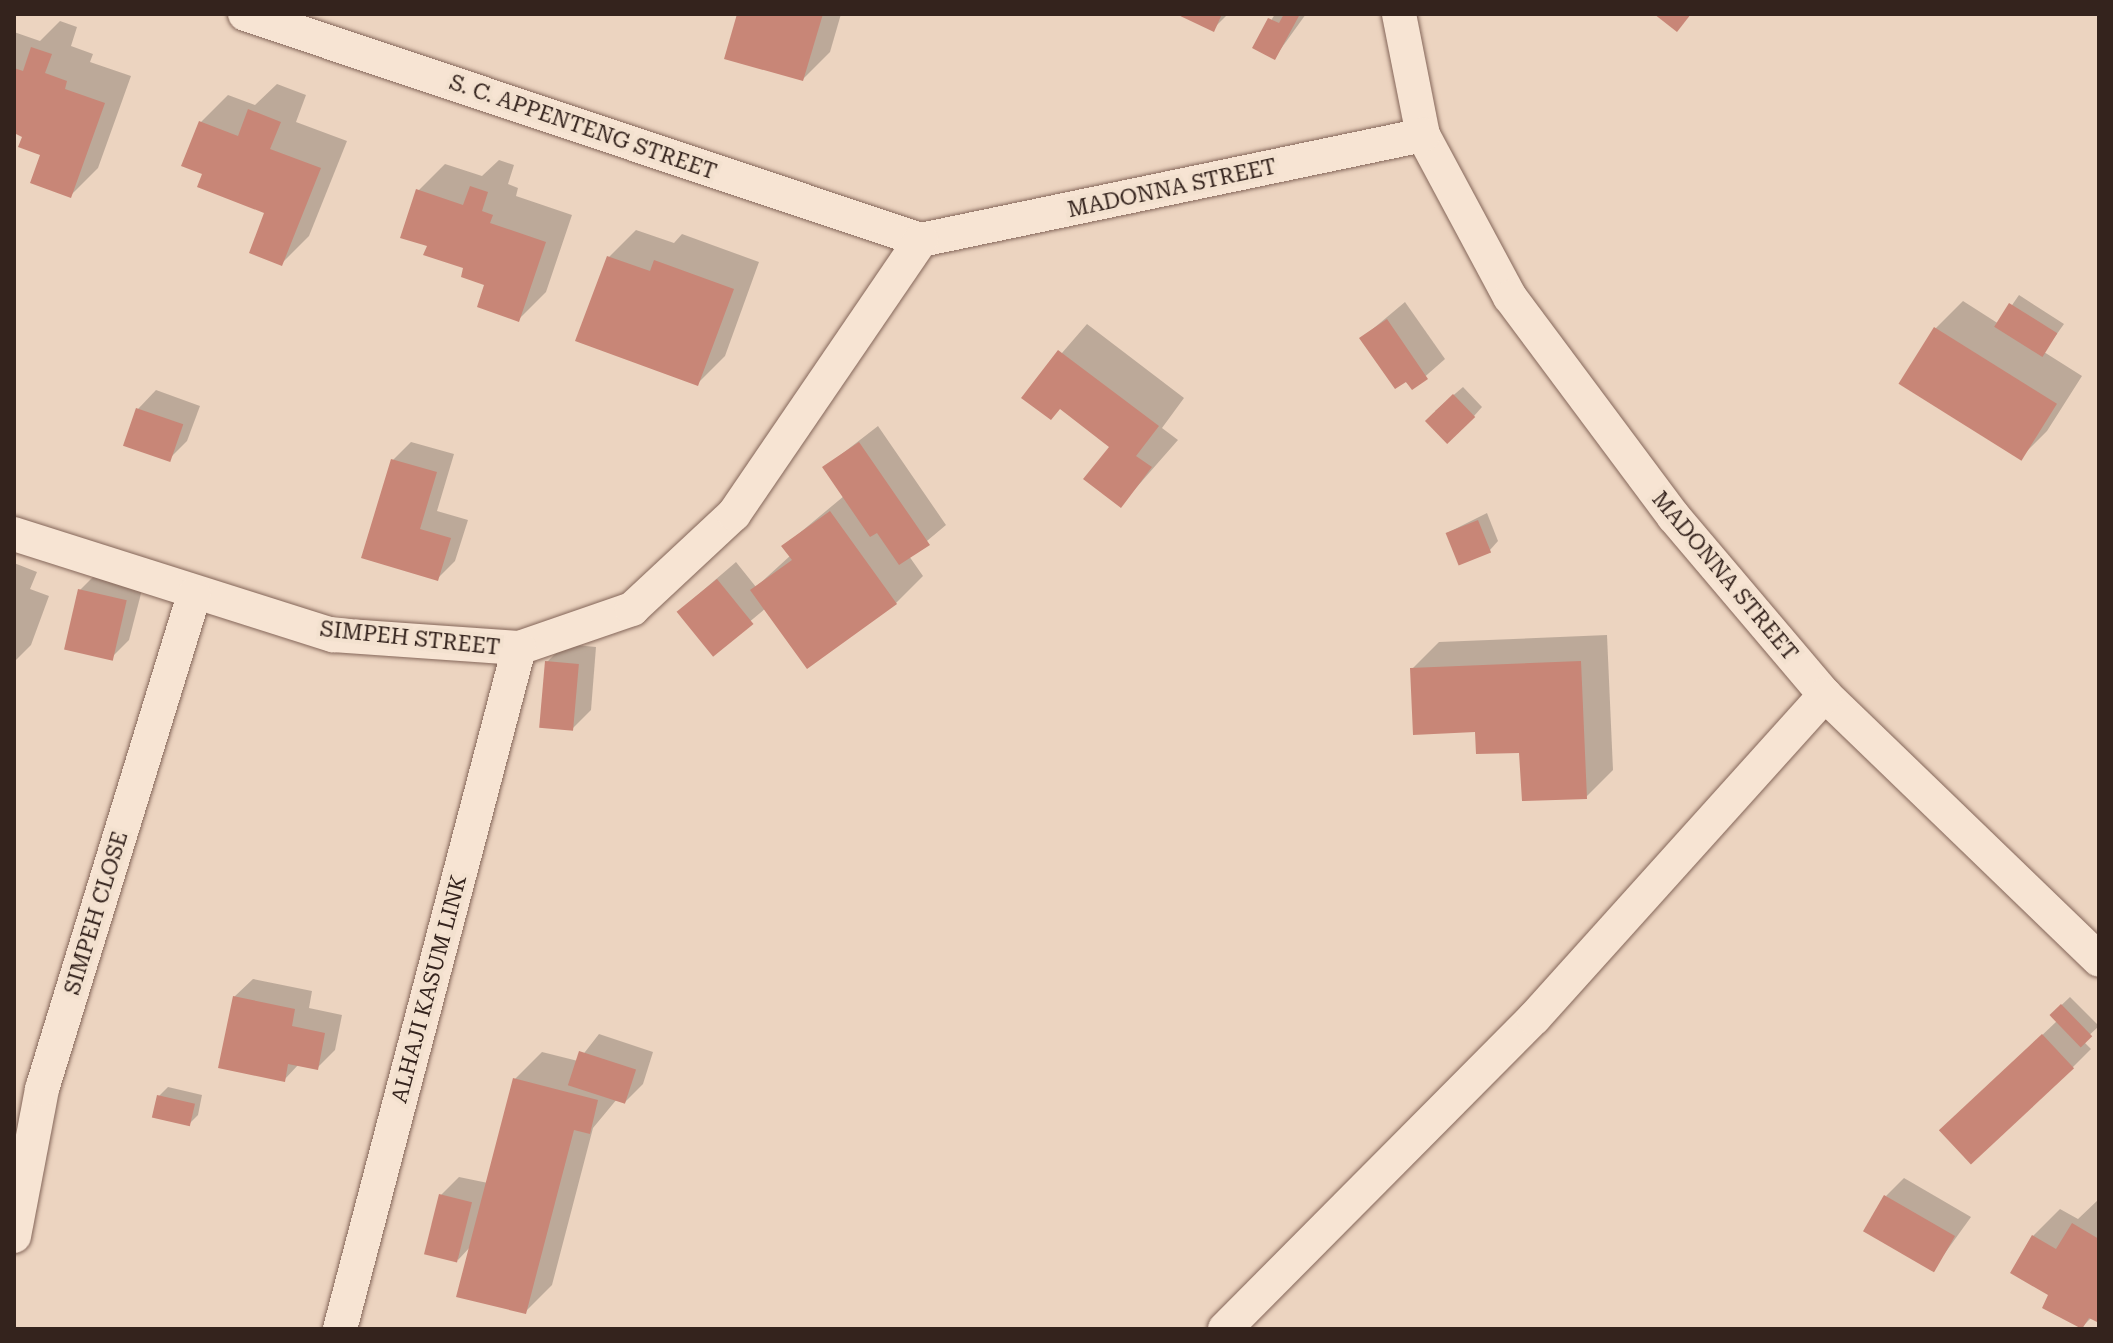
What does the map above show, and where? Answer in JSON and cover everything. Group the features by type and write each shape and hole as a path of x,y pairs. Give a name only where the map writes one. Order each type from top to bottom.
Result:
{"street":[{"name":"S. C. APPENTENG STREET","path":"245,14 921,240"},
{"name":"MADONNA STREET","path":"1399,14 1423,135 1510,297 1674,517 1825,695 2099,960"},
{"name":"MADONNA STREET","path":"921,240 1423,135"},
{"name":"SIMPEH STREET","path":"14,534 194,595 333,635 519,648 632,609 734,514 921,240"},
{"name":"SIMPEH CLOSE","path":"14,1236 42,1089 194,595"},
{"name":"ALHAJI KASUM LINK","path":"340,1329 519,648"},
{"path":"1225,1329 1534,1018 1825,695"}],"building":[{"path":"737,14 823,14 803,81 724,59"},
{"path":"1176,14 1222,14 1214,32"},
{"path":"1284,14 1300,14 1275,60 1252,48 1268,18 1279,23"},
{"path":"1654,14 1691,14 1677,32"},
{"path":"31,47 52,54 45,73 67,81 65,89 105,103 71,198 30,183 40,155 18,147 22,137 14,133 14,68 23,71"},
{"path":"248,109 281,122 270,149 321,168 282,266 249,253 264,213 197,187 202,174 181,166 199,121 238,136"},
{"path":"470,186 488,192 482,211 493,215 490,223 546,242 519,322 477,307 484,285 461,277 463,268 423,255 427,246 400,238 416,189 463,205"},
{"path":"607,256 650,271 654,260 734,289 698,386 575,341"},
{"path":"2009,303 2057,333 2043,357 1994,327"},
{"path":"1387,319 1428,379 1412,390 1406,382 1395,389 1359,338"},
{"path":"1934,327 2057,404 2021,461 1898,384"},
{"path":"1058,350 1159,426 1136,456 1152,467 1121,508 1083,479 1109,447 1060,409 1051,420 1021,398"},
{"path":"1453,394 1475,417 1447,444 1425,421"},
{"path":"136,408 183,424 170,462 123,446"},
{"path":"859,442 930,545 899,565 877,533 870,537 822,467"},
{"path":"391,459 437,472 420,529 451,538 438,581 361,558"},
{"path":"830,511 897,604 807,669 750,590 792,560 781,546"},
{"path":"1478,520 1491,552 1459,566 1446,533"},
{"path":"717,579 754,624 713,657 677,612"},
{"path":"78,589 127,600 113,661 64,649"},
{"path":"545,661 579,664 573,731 539,728"},
{"path":"1581,661 1587,799 1522,801 1519,753 1476,754 1475,732 1413,735 1410,668"},
{"path":"233,996 295,1009 292,1026 325,1033 318,1070 288,1064 285,1082 218,1068"},
{"path":"2061,1004 2092,1036 2081,1047 2049,1015"},
{"path":"2042,1034 2074,1068 1971,1165 1939,1130"},
{"path":"579,1051 636,1070 625,1104 568,1085"},
{"path":"513,1078 598,1100 590,1134 574,1130 526,1314 456,1297"},
{"path":"157,1095 195,1104 190,1126 152,1117"},
{"path":"439,1194 472,1202 457,1262 424,1254"},
{"path":"1884,1195 1955,1236 1934,1272 1863,1231"},
{"path":"2072,1223 2099,1239 2099,1323 2089,1318 2082,1329 2042,1308 2048,1295 2010,1273 2032,1235 2056,1249"}]}
